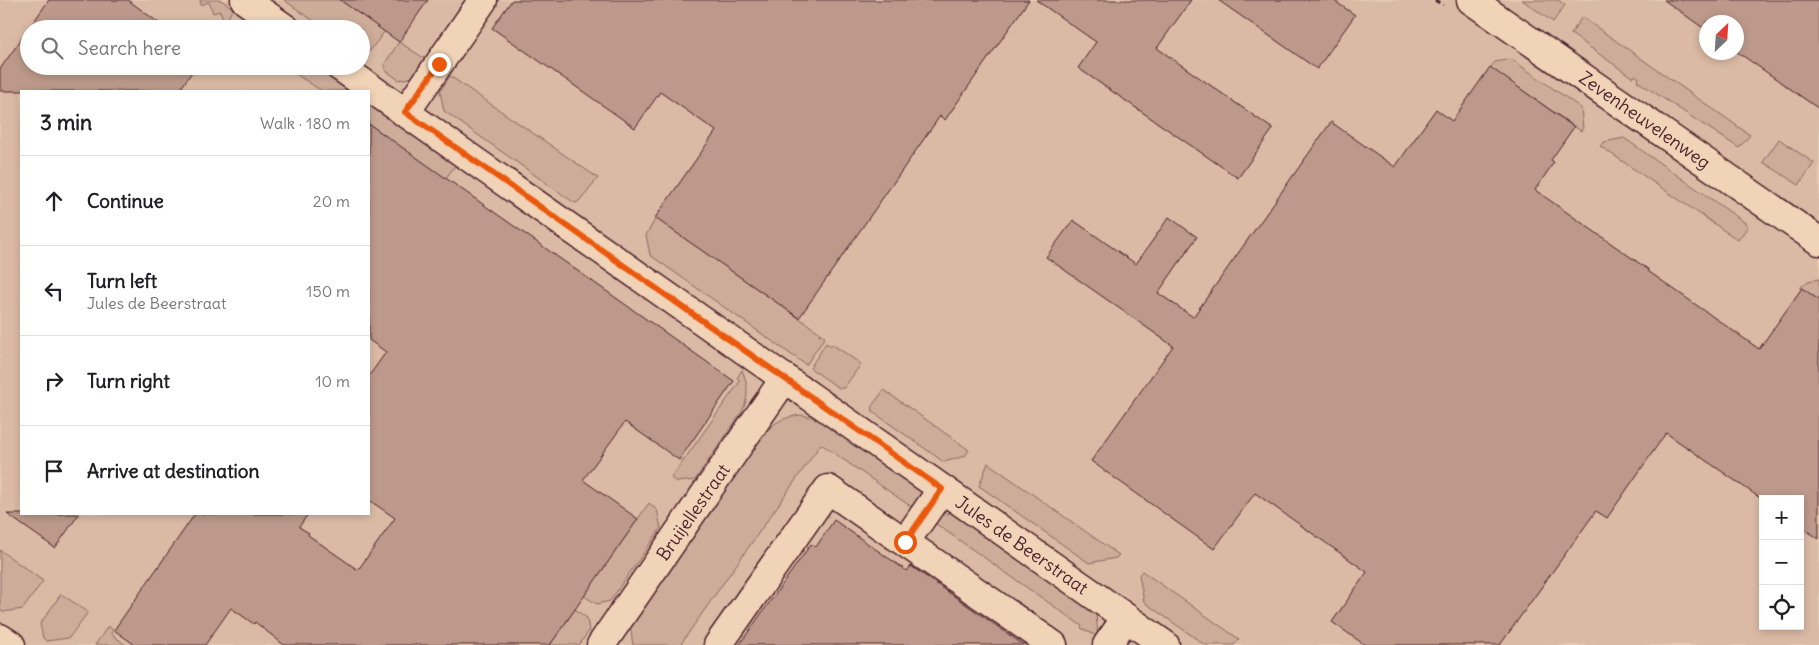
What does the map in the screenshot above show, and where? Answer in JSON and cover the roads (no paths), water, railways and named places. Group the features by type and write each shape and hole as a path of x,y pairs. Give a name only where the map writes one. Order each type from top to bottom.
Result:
{"street":[{"path":"245,0 273,20"},
{"path":"405,112 483,0"},
{"name":"Zevenheuvelenweg","path":"1471,0 1819,241"},
{"name":"Jules de Beerstraat","path":"352,75 1165,645"},
{"name":"Bruijellestraat","path":"603,644 785,378"},
{"path":"718,645 828,489 1053,645"},
{"path":"905,542 942,489"},
{"path":"1107,645 1126,618"},
{"path":"0,638 11,645"}]}
